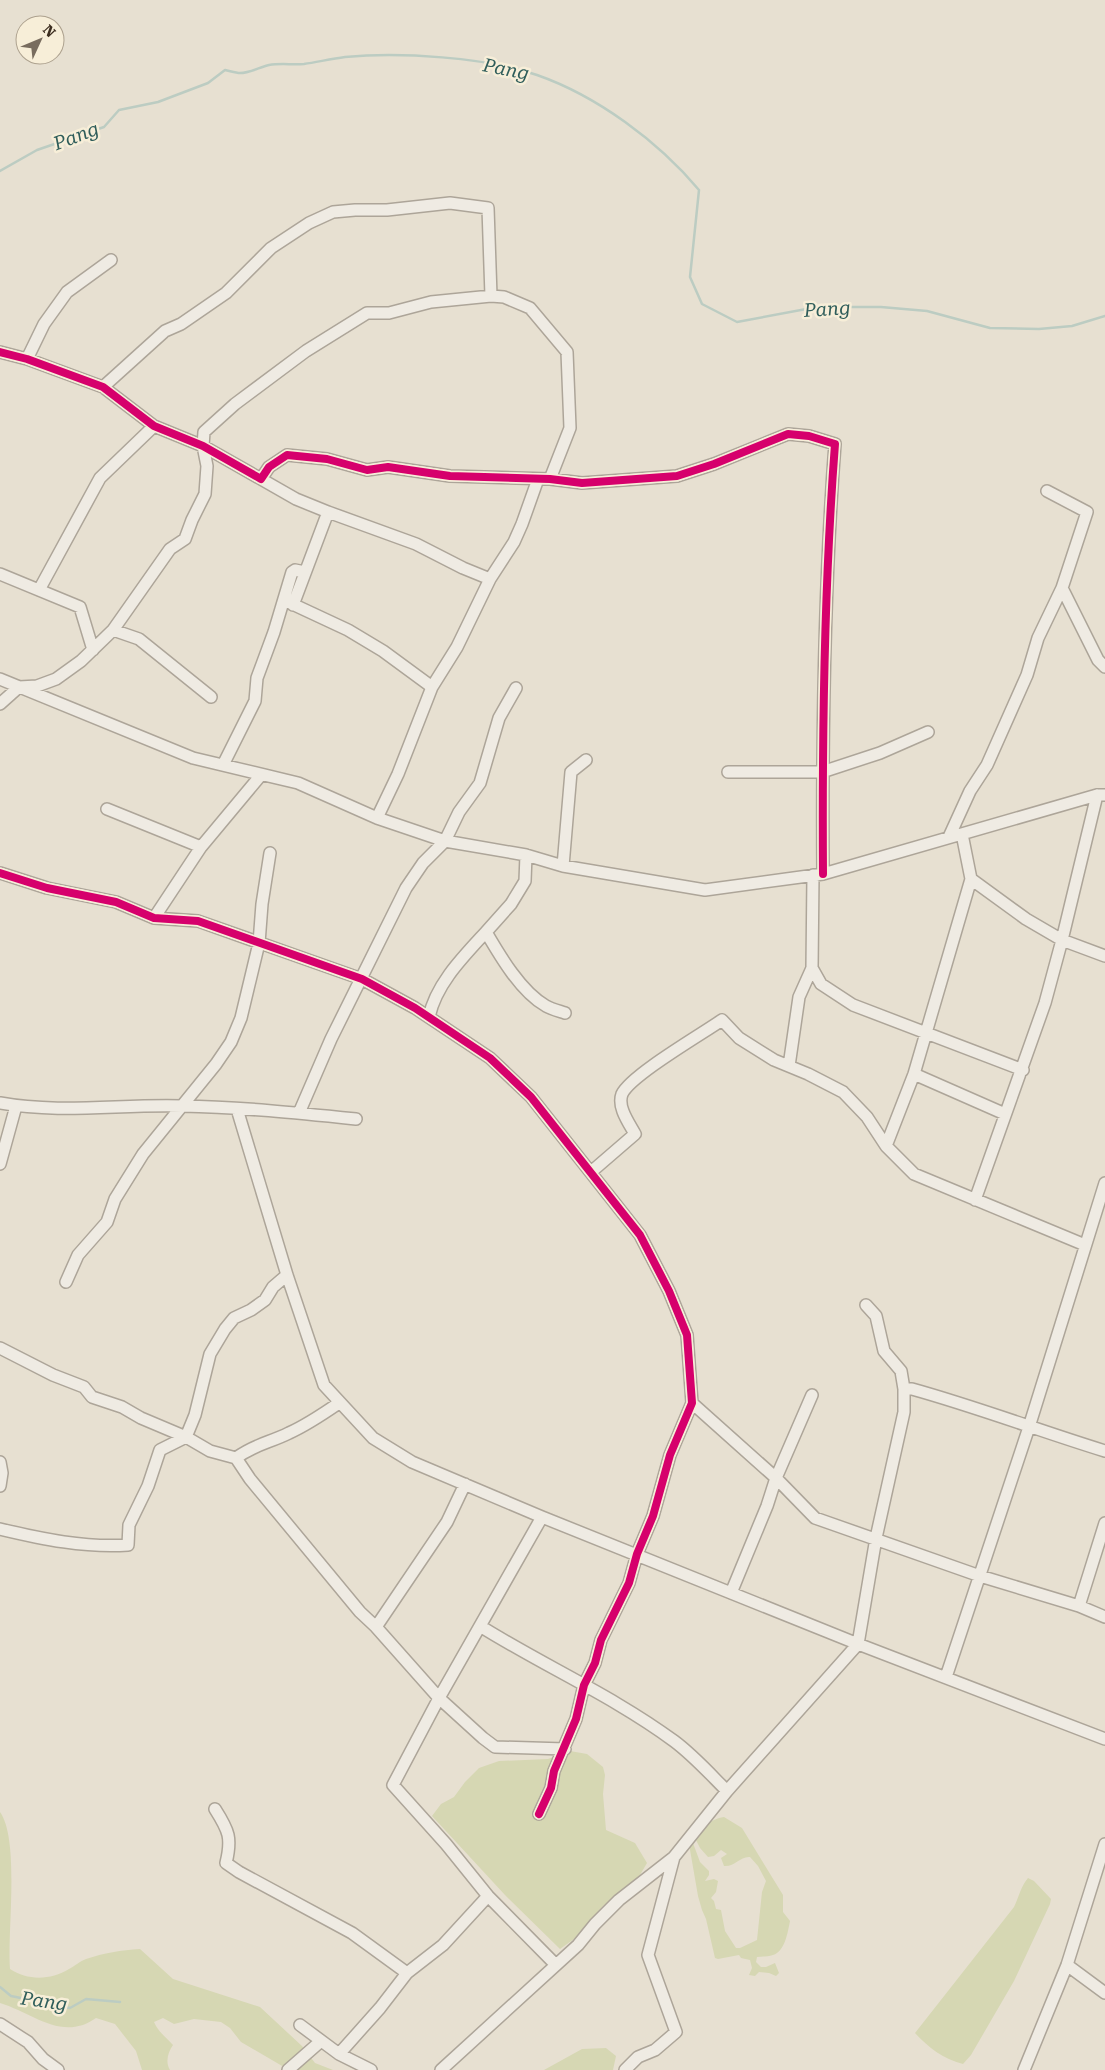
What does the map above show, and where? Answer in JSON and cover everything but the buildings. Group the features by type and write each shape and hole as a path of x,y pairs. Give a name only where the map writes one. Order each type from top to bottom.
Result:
{"street":[{"path":"103,387 165,331 181,324 226,293 271,248 292,232 333,212 387,210 450,203 488,208 491,296"},
{"path":"28,359 44,324 67,292 111,260"},
{"path":"0,704 19,687 37,686 56,679 93,650 113,630 170,550 185,539 205,494 207,466 203,446 204,432 235,404 306,351 367,314 389,313 431,302 491,296 504,297 530,308 567,352 570,428 514,542 490,579 457,647 432,687 398,774 377,818"},
{"path":"0,352 28,359 103,387 154,426 203,446 296,499 416,544 463,568 490,579"},
{"path":"39,590 100,478 154,426"},
{"path":"261,479 269,467 287,455 327,459 367,470 388,467 450,476 544,479 582,483 677,476 714,464 788,434 809,436 836,444 828,536 828,595 823,667 822,772 812,968 799,997 790,1066"},
{"path":"949,837 970,791 987,765 1026,675 1038,638 1062,588 1087,512 1047,491"},
{"path":"223,765 255,701 257,678 289,602 292,572 295,570 306,572 328,512"},
{"path":"0,574 80,607 93,650"},
{"path":"1062,588 1098,660 1105,667"},
{"path":"289,602 348,630 383,651 432,687"},
{"path":"113,630 138,639 211,697"},
{"path":"0,679 193,758 298,783 377,818 445,841 526,854 563,866 705,890 818,874 1101,795"},
{"path":"299,1113 331,1039 406,888 423,863 445,841 459,812 480,783 499,718 516,688"},
{"path":"728,772 822,772 880,753 928,732"},
{"path":"563,866 571,772 586,760"},
{"path":"154,918 201,847 261,775"},
{"path":"975,1200 1005,1114 1023,1070 1045,1003 1101,795"},
{"path":"107,810 201,847"},
{"path":"886,1146 914,1074 971,879 962,834"},
{"path":"66,1282 78,1255 107,1222 115,1199 143,1154 231,1042 241,1018 259,943 262,904 270,853"},
{"path":"429,1017 442,986 464,956 511,904 525,880 526,854"},
{"path":"0,872 48,888 116,902 154,918 198,921 362,979 429,1017 490,1058 531,1097 640,1235 669,1291 687,1335 692,1403 670,1455 653,1516 637,1554 629,1583 601,1640 595,1662 584,1686 576,1720 554,1771 551,1788 539,1814"},
{"path":"971,879 1026,920 1062,940 1105,956"},
{"path":"486,932 501,957 529,993 546,1006 565,1012"},
{"path":"812,968 821,984 853,1005 1023,1070"},
{"path":"591,1172 634,1134 622,1108 622,1094 637,1077 722,1020 739,1038 774,1060 808,1074 843,1092 867,1117 886,1146 914,1174 1085,1245"},
{"path":"914,1074 1005,1114"},
{"path":"0,1103 64,1109 182,1106 299,1113 356,1119"},
{"path":"0,1164 16,1106"},
{"path":"237,1109 287,1275 324,1385 373,1438 412,1462 542,1517 858,1644 1105,1739"},
{"path":"946,1677 1029,1427 1105,1183"},
{"path":"0,1529 40,1539 104,1546 128,1545 129,1525 148,1486 160,1450 186,1437 195,1414 210,1354 234,1318 251,1310 265,1300 273,1287 287,1275"},
{"path":"441,2070 578,1945 595,1924 619,1900 674,1857 727,1791 858,1644 876,1538 904,1412 904,1389 901,1370 884,1351 876,1316 866,1305"},
{"path":"0,1348 53,1375 84,1387 92,1397 122,1407 141,1418 186,1437 210,1451 236,1458 250,1479 360,1612 376,1627 439,1698 483,1738 495,1747 564,1749"},
{"path":"904,1389 912,1389 976,1407 1029,1427 1105,1451"},
{"path":"731,1593 767,1506 776,1478 812,1395"},
{"path":"236,1458 250,1447 288,1434 315,1420 339,1403"},
{"path":"692,1403 776,1478 815,1518 980,1576 1079,1606 1105,1617"},
{"path":"0,1462 2,1473 0,1486"},
{"path":"376,1627 447,1522 465,1484"},
{"path":"542,1517 439,1698 393,1785 446,1844 488,1896 555,1964"},
{"path":"1079,1606 1105,1523"},
{"path":"480,1626 521,1652 628,1710 676,1742 727,1791"},
{"path":"215,1809 225,1825 230,1844 226,1863 352,1933 407,1973"},
{"path":"1024,2070 1067,1965 1105,1844"},
{"path":"625,2070 638,2057 655,2050 676,2032 648,1955 674,1857"},
{"path":"340,2054 380,2008 407,1973 443,1945 488,1896"},
{"path":"1067,1965 1105,1993"},
{"path":"0,2024 28,2042 43,2059 58,2070"},
{"path":"300,2025 340,2054 371,2070"},
{"path":"288,2070 321,2041"}],"green space":[{"path":"570,1751 587,1754 603,1767 605,1775 603,1794 606,1830 635,1843 647,1863 637,1880 603,1906 574,1939 560,1949 505,1895 432,1816 441,1804 454,1797 479,1768 499,1761 548,1759"},
{"path":"0,1812 6,1825 10,1843 10,1969 24,1976 47,1977 62,1973 93,1957 113,1952 140,1949 173,1979 260,2007 302,2046 315,2063 333,2070 289,2070 241,2042 230,2028 221,2022 194,2019 174,2024 163,2018 154,2022 160,2032 173,2045 168,2057 170,2070 142,2070 136,2051 115,2024 96,2018 83,2025 59,2026 0,2003"},
{"path":"724,1817 742,1828 783,1895 783,1912 790,1921 783,1946 773,1955 757,1957 756,1962 761,1967 775,1963 779,1973 776,1976 759,1972 755,1976 749,1975 752,1968 750,1960 741,1958 739,1955 715,1958 706,1919 698,1896 689,1844 692,1841 700,1862 709,1871 705,1881 714,1879 718,1881 716,1892 711,1898 716,1909 721,1910 725,1931 736,1948 757,1940 762,1892 766,1881 758,1866 750,1857 724,1866 721,1858 727,1854 721,1850 714,1856 708,1857 700,1848 696,1840 707,1824"},
{"path":"1028,1878 1034,1881 1051,1899 1014,1981 971,2055 963,2064 942,2056 915,2033 1014,1907"},
{"path":"606,2048 616,2056 613,2070 544,2070 582,2049"}],"waterway":[{"name":"Pang","path":"0,171 37,150 104,127 119,110 158,102 208,83 225,70 244,73 269,65 304,64 345,57 391,55 468,60 516,69 560,84 604,108 665,154 699,190 690,277 702,304 737,322 817,307 881,307 927,311 990,328 1039,329 1072,326 1105,316"},
{"name":"Pang","path":"0,1987 11,1996 70,2008 86,1999 120,2002"}],"cycle path":[{"path":"0,352 27,359 103,387 154,426 203,446 261,479 269,467 287,455 327,459 367,470 388,467 450,476 550,479 582,483 677,476 714,464 788,434 809,436 835,444 828,551 824,659 823,874"},
{"path":"0,873 47,888 116,902 154,918 198,921 362,979 415,1008 490,1058 531,1097 640,1235 669,1291 687,1335 692,1403 670,1455 653,1516 637,1554 629,1583 601,1640 595,1663 584,1685 576,1719 554,1771 551,1788 539,1814"}]}
